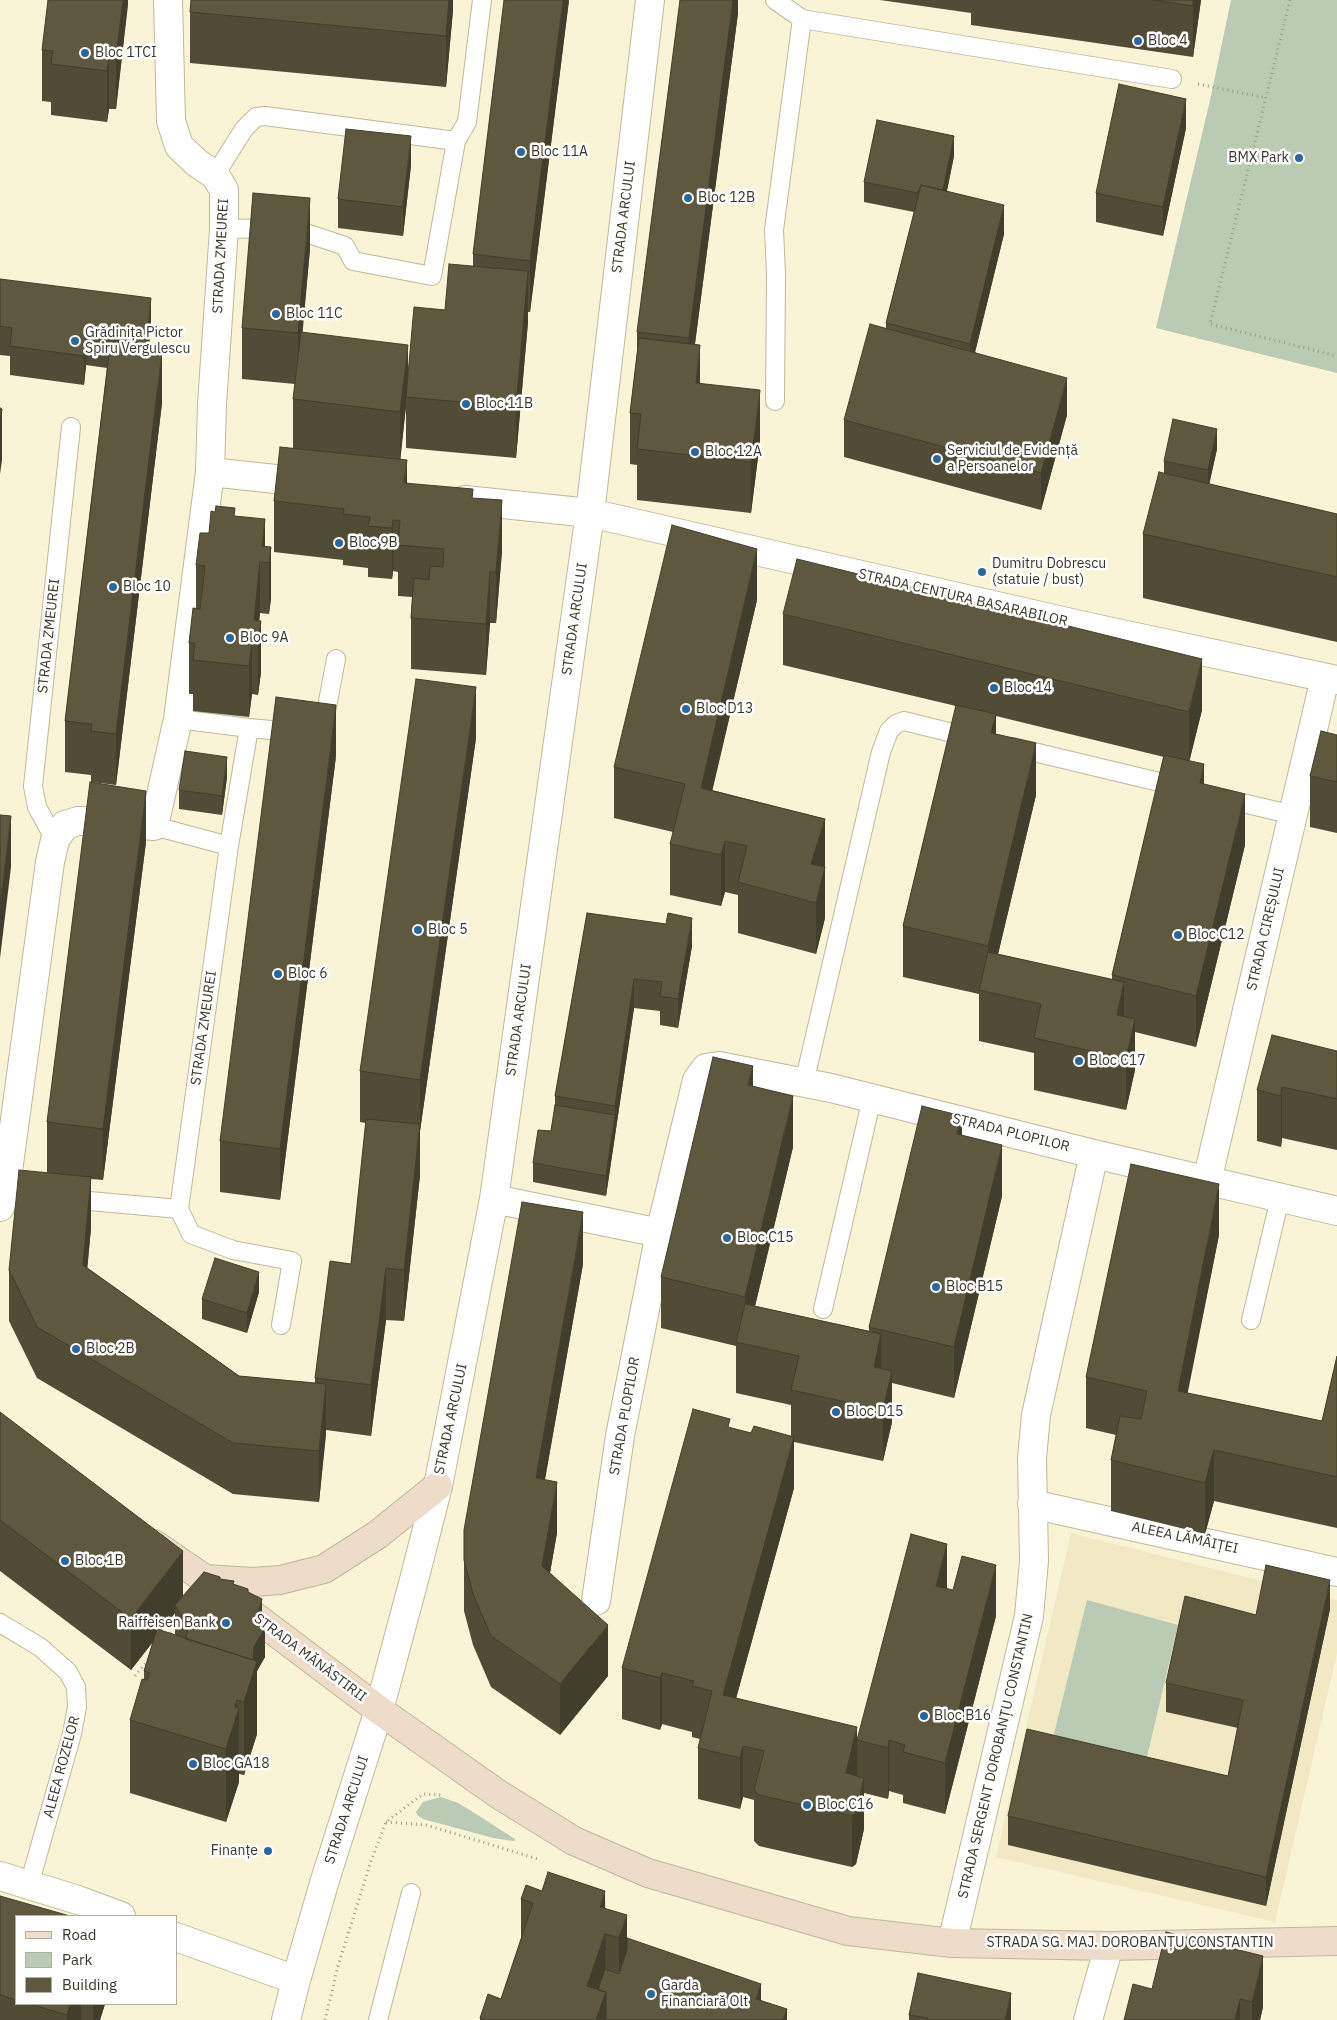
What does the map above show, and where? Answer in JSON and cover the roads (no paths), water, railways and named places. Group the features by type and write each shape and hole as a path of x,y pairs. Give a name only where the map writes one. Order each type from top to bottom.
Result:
{"street":[{"path":"168,0 172,120 179,146 197,163 215,175"},
{"name":"STRADA ARCULUI","path":"286,2020 328,1872 380,1710 438,1486 494,1198 590,513 650,0"},
{"name":"STRADA ZMEUREI","path":"154,826 178,719 210,472 212,404 224,229 224,190 215,175"},
{"path":"210,472 337,486"},
{"path":"444,497 590,513"},
{"name":"STRADA CENTURA BASARABILOR","path":"590,513 1079,625 1331,679"},
{"name":"STRADA CIREȘULUI","path":"1207,1181 1293,815 1331,679"},
{"path":"10,1198 50,862 55,840 65,825 78,821 105,821 154,826"},
{"name":"STRADA PLOPILOR","path":"596,1601 620,1436 660,1232 697,1080 706,1068 719,1066 872,1098 1094,1154 1337,1211"},
{"name":"STRADA SERGENT DOROBANȚU CONSTANTIN","path":"952,1944 1029,1616 1034,1561 1032,1458 1036,1415 1094,1154"},
{"path":"494,1198 660,1232"},
{"path":"205,1579 253,1582 280,1580 324,1569 377,1535 438,1486"},
{"name":"ALEEA LĂMÂIȚEI","path":"1032,1504 1337,1572"},
{"name":"STRADA MĂNĂSTIRII","path":"132,1528 205,1579 380,1710"},
{"name":"STRADA SG. MAJ. DOROBANȚU CONSTANTIN","path":"380,1710 498,1794 574,1841 648,1872 848,1931 952,1944 1109,1946 1337,1941"},
{"path":"0,1876 78,1900 118,1915"},
{"path":"178,1938 296,1980"},
{"path":"1088,2020 1109,1946"}],"lane":[{"path":"224,229 291,228 345,246 353,261 432,276 456,141 467,122 482,0"},
{"path":"776,0 802,19 1172,79"},
{"path":"775,401 776,274 774,230 802,19"},
{"path":"215,175 244,129 256,117 265,116 456,141"},
{"name":"STRADA ZMEUREI","path":"55,840 37,807 33,786 71,427"},
{"path":"178,719 322,735 336,659"},
{"path":"804,1083 878,762 889,731 896,724 904,721 1293,815"},
{"name":"STRADA ZMEUREI","path":"179,1209 229,846 249,728"},
{"path":"154,826 229,846"},
{"path":"823,1309 872,1098"},
{"path":"53,1198 179,1209 191,1234 233,1250 292,1260 281,1326"},
{"path":"1251,1320 1280,1198"},
{"name":"ALEEA ROZELOR","path":"0,1623 40,1647 68,1672 76,1687 77,1708 72,1734 29,1885"},
{"path":"378,2020 411,1893"}],"place":[{"name":"Bloc 4","path":"1138,41"},
{"name":"Bloc 1TCI","path":"85,53"},
{"name":"Bloc 11A","path":"521,152"},
{"name":"BMX Park","path":"1299,158"},
{"name":"Bloc 12B","path":"688,198"},
{"name":"Bloc 11C","path":"276,314"},
{"name":"Grădinița Pictor Spiru Vergulescu","path":"75,341"},
{"name":"Bloc 11B","path":"466,404"},
{"name":"Bloc 12A","path":"695,452"},
{"name":"Serviciul de Evidență a Persoanelor","path":"937,459"},
{"name":"Bloc 9B","path":"339,543"},
{"name":"Dumitru Dobrescu (statuie / bust)","path":"982,572"},
{"name":"Bloc 10","path":"113,587"},
{"name":"Bloc 9A","path":"230,638"},
{"name":"Bloc 14","path":"994,688"},
{"name":"Bloc D13","path":"686,709"},
{"name":"Bloc 5","path":"418,930"},
{"name":"Bloc C12","path":"1178,935"},
{"name":"Bloc 6","path":"278,974"},
{"name":"Bloc C17","path":"1079,1061"},
{"name":"Bloc C15","path":"727,1238"},
{"name":"Bloc B15","path":"936,1287"},
{"name":"Bloc 2B","path":"76,1349"},
{"name":"Bloc D15","path":"836,1412"},
{"name":"Bloc 1B","path":"65,1561"},
{"name":"Raiffeisen Bank","path":"226,1623"},
{"name":"Bloc B16","path":"924,1716"},
{"name":"Bloc GA18","path":"193,1764"},
{"name":"Bloc C16","path":"807,1805"},
{"name":"Finanțe","path":"268,1851"},
{"name":"Garda Financiară Olt","path":"651,1994"}]}
